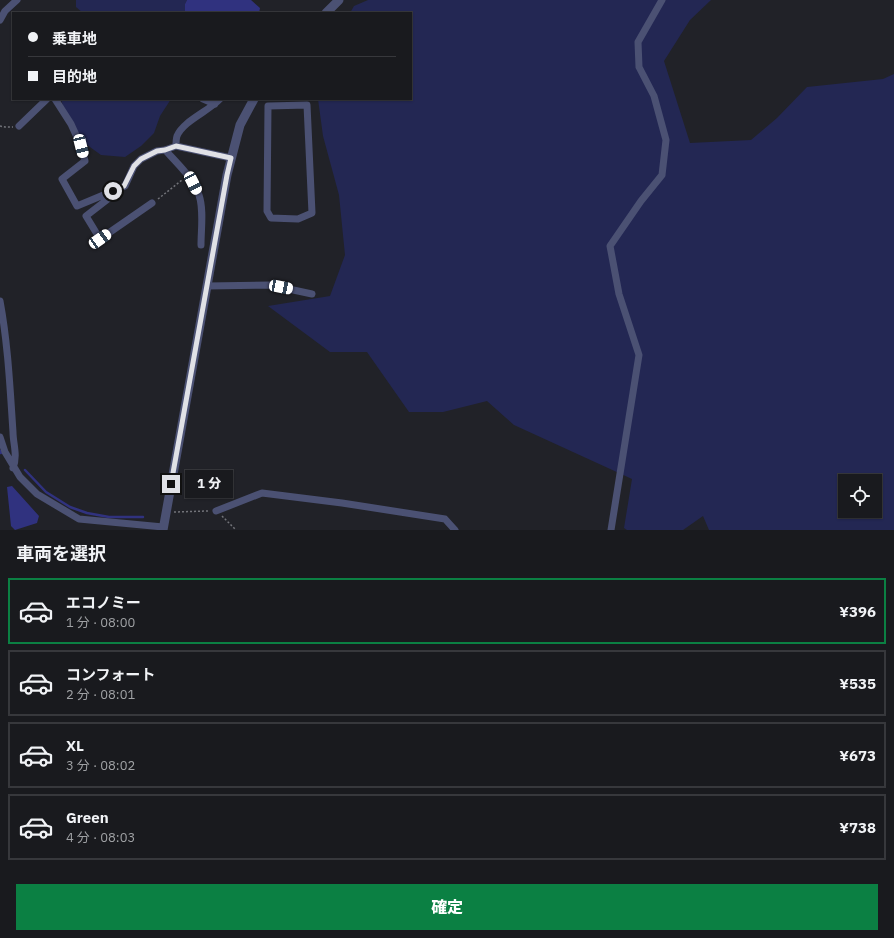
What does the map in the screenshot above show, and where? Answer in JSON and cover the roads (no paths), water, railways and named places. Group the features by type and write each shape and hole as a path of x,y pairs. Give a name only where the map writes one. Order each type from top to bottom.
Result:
{"street":[{"path":"0,20 5,12 17,0"},
{"path":"327,12 339,0"},
{"path":"611,530 639,355 619,294 610,246 641,201 662,175 666,140 654,96 639,67 638,42 662,0"},
{"path":"19,126 46,100"},
{"path":"57,100 78,139 85,162 62,179 77,206 124,186"},
{"path":"208,100 218,102"},
{"path":"0,437 13,468 20,477 37,494 79,519 163,528 227,175 240,125 253,100"},
{"path":"176,146 177,136 183,127 218,102"},
{"path":"287,102 307,105 312,213 298,219 271,218 267,210 268,106 287,102"},
{"path":"152,203 100,239 86,216 124,186 134,166 141,159 157,151 176,146 231,158"},
{"path":"165,150 188,176 199,194 201,209 201,245"},
{"path":"208,286 270,285 312,294"},
{"path":"0,301 4,319 9,364 13,436 16,460 13,468"},
{"path":"216,511 262,493 342,503 446,519 455,530"}],"waterway":[{"path":"25,470 46,492 70,507 87,513 109,517 143,517"}]}
